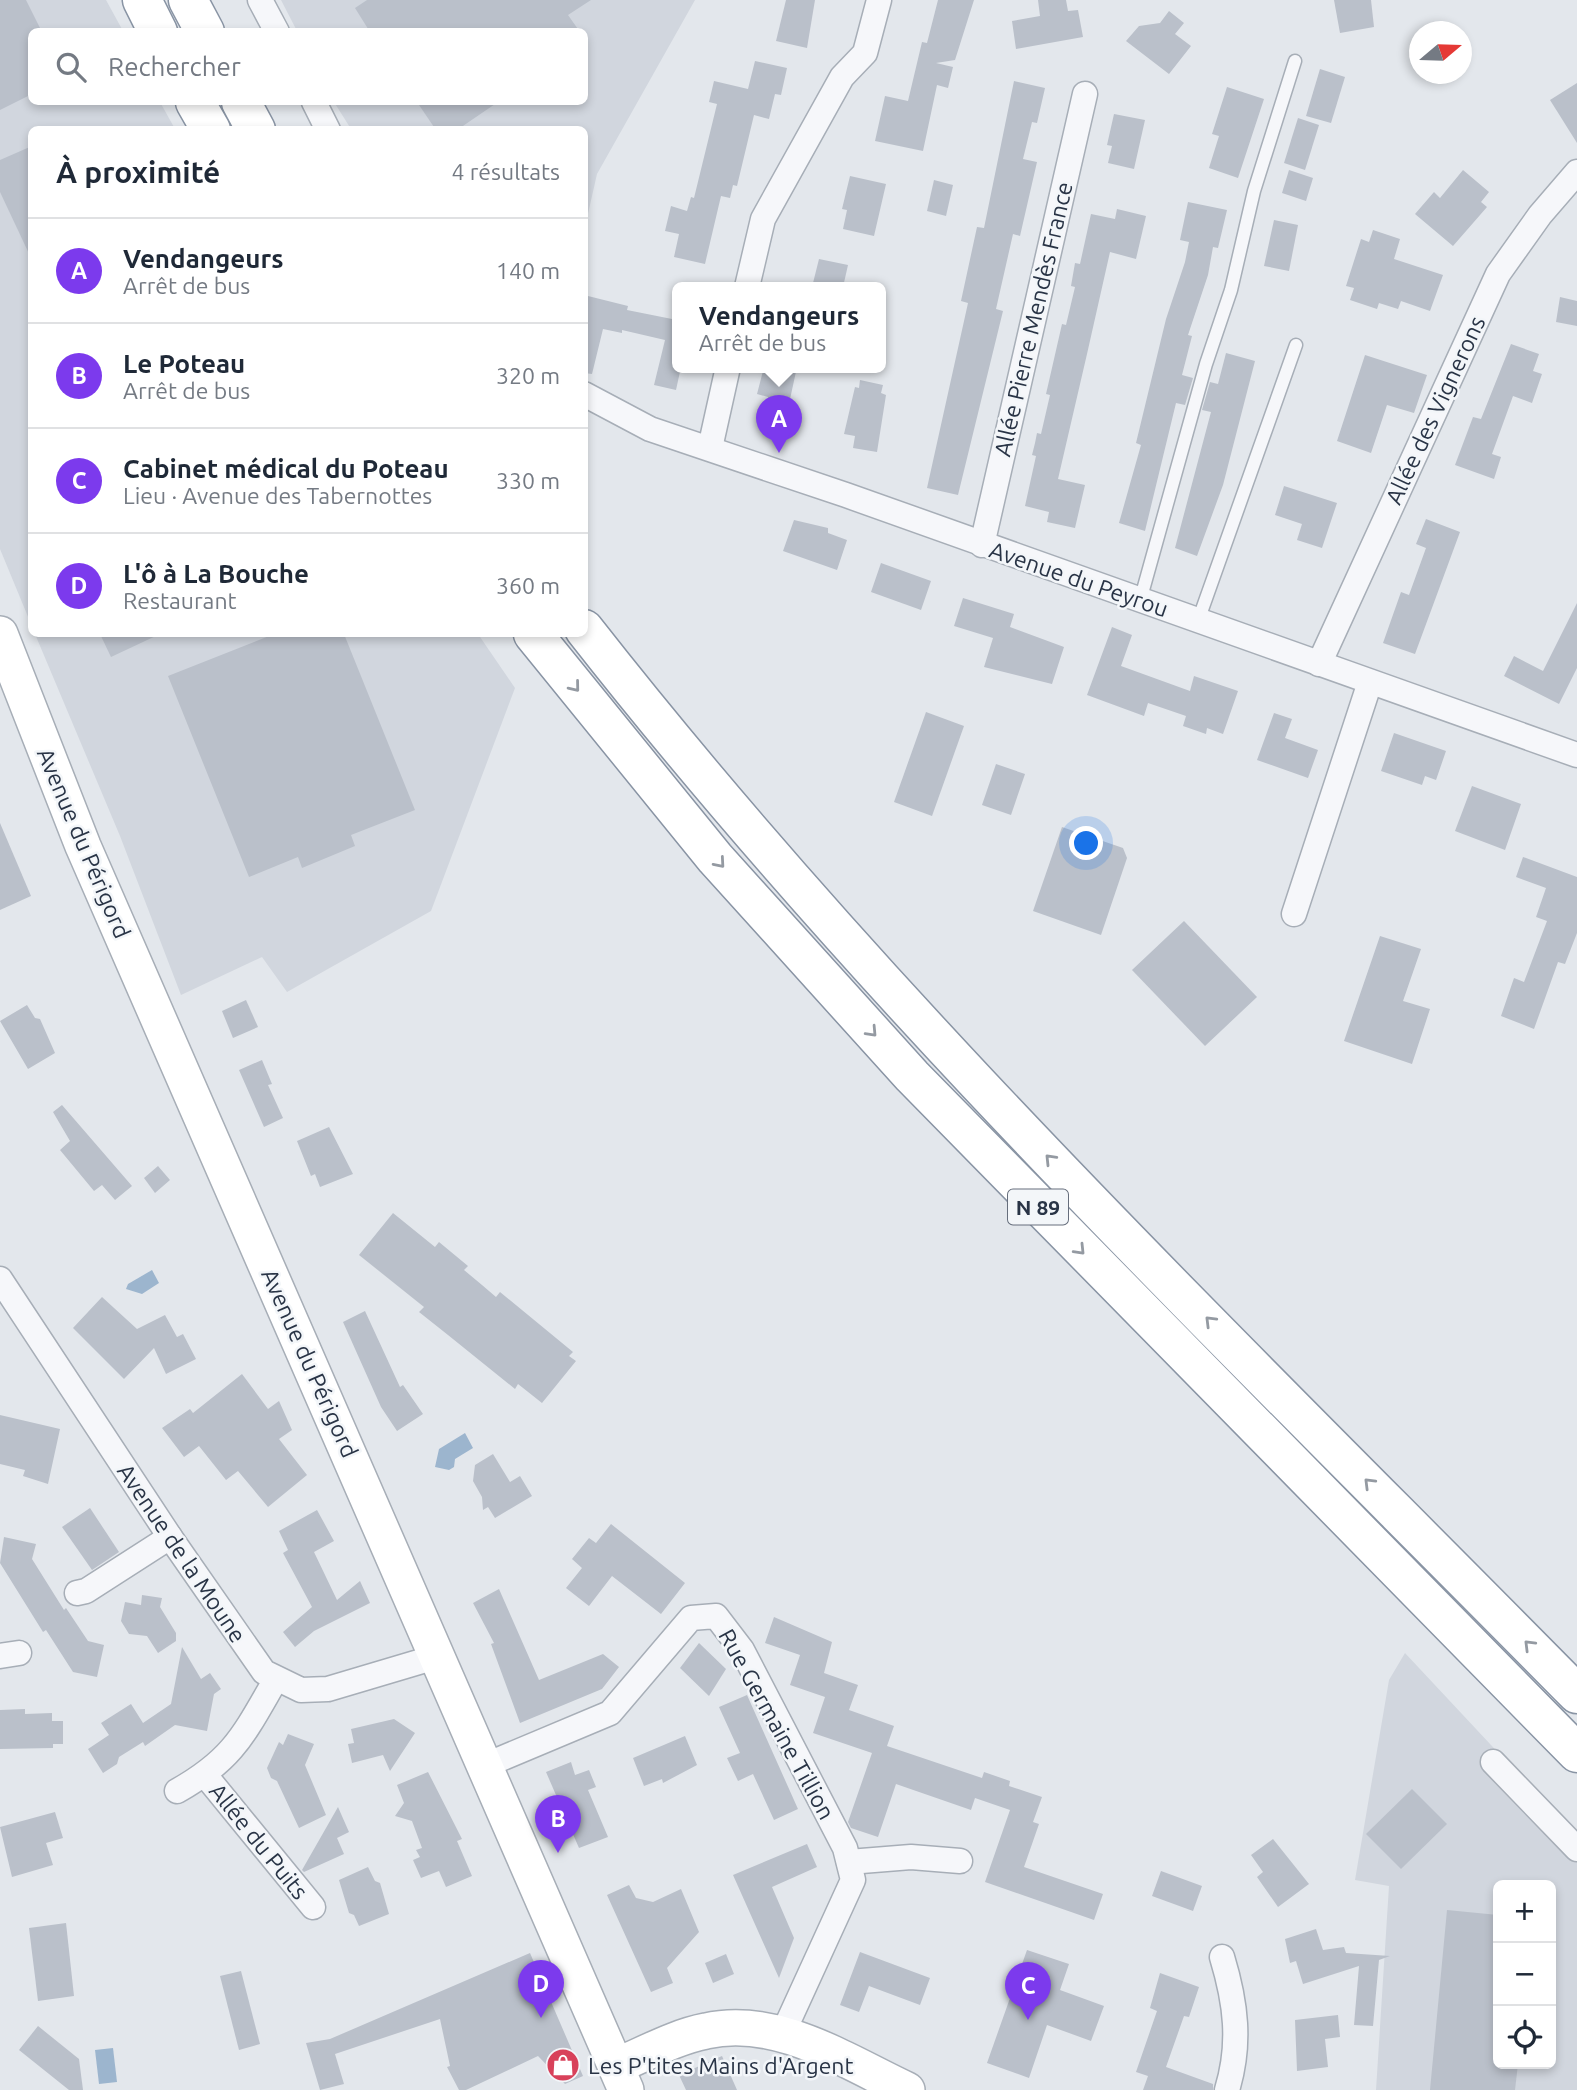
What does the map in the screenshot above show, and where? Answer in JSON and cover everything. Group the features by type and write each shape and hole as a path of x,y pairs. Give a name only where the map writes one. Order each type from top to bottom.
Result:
{"highway":[{"path":"142,0 156,28"},
{"path":"188,0 203,28"},
{"path":"197,105 209,126"},
{"path":"243,105 254,126"},
{"name":"N 89","path":"588,634 750,833 944,1048 1577,1694"},
{"name":"N 89","path":"535,637 715,858 912,1076 1576,1753"}],"street":[{"path":"260,0 275,28"},
{"path":"748,282 762,219 842,77 865,53 879,0"},
{"name":"Allée Pierre Mendès France","path":"982,545 1085,94"},
{"path":"316,105 326,126"},
{"name":"Allée des Vignerons","path":"1320,664 1498,274 1540,215 1577,172"},
{"path":"710,448 728,373"},
{"name":"Avenue du Peyrou","path":"588,396 650,429 1577,755"},
{"name":"Avenue du Périgord","path":"0,634 89,858 621,2078"},
{"path":"1294,914 1370,682"},
{"name":"Avenue de la Moune","path":"0,1279 252,1659 276,1679 301,1690 328,1689 439,1656"},
{"path":"77,1593 86,1591 170,1538"},
{"name":"Rue Germaine Tillion","path":"486,1765 610,1713 691,1618 716,1616 742,1650 845,1848 853,1880 783,2033"},
{"name":"Allée du Puits","path":"177,1791 205,1775 236,1747 276,1679"},
{"path":"1493,1762 1577,1849"},
{"name":"Allée du Puits","path":"205,1775 313,1908"},
{"path":"849,1863 911,1857 960,1861"},
{"path":"1222,1957 1233,1995 1237,2045 1227,2090"},
{"path":"621,2078 706,2031 752,2028 783,2033 907,2090"}],"lane":[{"path":"1140,601 1206,364 1231,290 1254,191 1295,61"},
{"path":"1198,621 1296,345"}],"shaded area":[{"path":"0,0 106,0 121,28 28,28 28,105 162,105 173,126 28,126 28,617 0,549"},
{"path":"281,0 695,0 597,174 588,214 588,126 349,126 336,105 588,105 588,28 295,28"},
{"path":"36,637 480,637 515,688 431,911 287,992 262,957 181,995 120,836"},
{"path":"1405,1653 1577,1837 1577,2090 1376,2090 1389,1886 1355,1880 1389,1680"}],"water":[{"path":"152,1270 159,1283 142,1294 126,1289 128,1284"},
{"path":"465,1433 473,1448 455,1459 454,1467 449,1470 435,1467 439,1449"},
{"path":"113,2048 117,2082 99,2084 95,2050"}],"building":[{"path":"0,0 26,0 40,28 28,28 28,96 0,110"},
{"path":"367,0 591,0 568,15 577,28 368,28 355,8"},
{"path":"786,0 815,0 807,48 776,41"},
{"path":"938,0 974,0 955,60 936,63 953,67 948,88 937,85 923,151 875,141 885,96 908,101 922,42 927,43"},
{"path":"1038,0 1066,0 1068,11 1078,10 1083,37 1016,49 1012,21 1040,16"},
{"path":"1334,0 1371,0 1374,27 1340,33"},
{"path":"1169,11 1184,23 1175,34 1191,46 1169,74 1126,41 1139,26 1160,23"},
{"path":"755,61 787,68 781,95 775,94 769,119 754,115 737,186 733,185 730,198 721,196 705,264 674,257 679,234 665,231 671,206 687,211 691,197 694,198 717,104 709,102 714,81 748,89"},
{"path":"1320,69 1345,77 1331,123 1306,116"},
{"path":"1014,81 1045,88 1037,123 1032,122 1023,159 1037,162 1020,236 1013,234 996,309 1003,311 958,495 927,488 968,303 961,301 977,227 984,228"},
{"path":"1577,83 1577,143 1550,100"},
{"path":"1227,87 1264,99 1238,178 1209,168 1219,136 1212,134"},
{"path":"419,105 494,105 463,126 433,126"},
{"path":"1114,114 1145,120 1134,169 1108,163 1112,146 1107,145"},
{"path":"1298,118 1319,125 1305,170 1284,163"},
{"path":"28,148 28,252 0,192 0,160"},
{"path":"1289,170 1313,178 1306,201 1282,193"},
{"path":"1463,170 1489,192 1481,202 1487,207 1453,246 1415,214 1434,192 1440,198"},
{"path":"850,176 886,184 874,236 843,229 847,210 842,209"},
{"path":"934,180 953,185 946,216 927,211"},
{"path":"1188,202 1227,210 1218,248 1213,247 1208,275 1188,335 1192,336 1182,375 1193,378 1185,405 1176,403 1145,531 1119,523 1141,445 1136,443 1166,319 1185,262 1189,242 1180,240"},
{"path":"1117,209 1146,216 1136,259 1110,252 1058,479 1085,485 1075,528 1047,522 1049,512 1025,506 1036,456 1032,455 1037,433 1041,434 1050,395 1046,394 1062,324 1066,325 1075,287 1071,286 1075,263 1080,264 1091,214 1115,219"},
{"path":"1274,220 1298,225 1289,271 1264,266"},
{"path":"1373,230 1400,239 1394,259 1443,275 1430,311 1401,301 1398,309 1379,303 1377,309 1350,300 1354,288 1346,286 1361,239 1369,242"},
{"path":"819,259 848,265 844,282 813,282"},
{"path":"588,296 628,306 627,310 672,319 672,373 680,373 676,390 654,385 665,340 622,330 622,333 603,329 592,374 588,374"},
{"path":"1560,297 1577,301 1577,326 1556,322"},
{"path":"1511,344 1539,354 1533,371 1542,374 1532,403 1513,396 1492,454 1501,457 1494,479 1455,465 1473,417 1481,419"},
{"path":"1226,353 1255,361 1223,485 1197,556 1175,548 1211,412 1202,410 1210,382 1218,384"},
{"path":"1365,355 1427,375 1414,413 1387,405 1371,453 1337,441"},
{"path":"762,373 796,373 787,413 766,408 768,397 757,394"},
{"path":"860,380 883,385 881,393 886,395 877,452 853,448 855,436 844,434 855,387 859,388"},
{"path":"1284,486 1337,503 1322,548 1297,540 1302,524 1275,515"},
{"path":"1426,519 1460,532 1415,654 1383,643 1401,592 1409,595 1426,548 1416,544"},
{"path":"794,520 828,528 828,533 847,540 837,570 783,551"},
{"path":"881,563 931,581 921,610 871,592"},
{"path":"963,598 1014,614 1010,627 1064,647 1052,684 984,667 993,638 954,626"},
{"path":"1577,603 1577,668 1559,704 1504,676 1514,656 1543,671"},
{"path":"1112,627 1132,635 1121,666 1190,691 1194,676 1238,691 1223,734 1207,728 1206,734 1183,726 1186,716 1148,703 1144,716 1087,695"},
{"path":"101,637 154,637 111,657"},
{"path":"266,637 345,637 415,810 351,835 355,846 302,868 298,857 249,877 168,676"},
{"path":"926,712 964,726 932,816 894,802"},
{"path":"1274,713 1292,719 1285,738 1318,750 1308,778 1257,760"},
{"path":"1394,733 1446,751 1436,780 1425,776 1422,785 1381,771"},
{"path":"996,764 1025,774 1011,815 982,805"},
{"path":"1472,786 1521,804 1505,850 1455,831"},
{"path":"0,823 31,896 0,910"},
{"path":"1062,827 1123,848 1127,858 1101,935 1033,911"},
{"path":"1523,857 1577,877 1577,933 1565,964 1558,962 1534,1029 1501,1016 1514,978 1524,982 1547,921 1536,917 1546,888 1516,877"},
{"path":"1184,921 1257,997 1205,1046 1132,970"},
{"path":"1380,936 1421,949 1403,1001 1430,1009 1412,1064 1344,1041"},
{"path":"246,1000 258,1027 233,1038 222,1011"},
{"path":"27,1005 35,1018 40,1019 55,1053 28,1069 0,1021"},
{"path":"262,1060 272,1084 268,1085 283,1118 264,1127 239,1070"},
{"path":"62,1105 132,1186 115,1200 102,1185 94,1191 60,1150 70,1141 53,1112"},
{"path":"329,1127 353,1174 320,1187 315,1174 311,1176 297,1141"},
{"path":"158,1166 170,1180 155,1193 144,1178"},
{"path":"393,1213 435,1247 439,1242 468,1266 464,1270 496,1297 500,1292 573,1352 569,1356 576,1361 542,1403 518,1384 515,1389 419,1312 424,1307 359,1255"},
{"path":"102,1297 137,1329 165,1315 177,1337 183,1334 196,1359 166,1374 154,1348 124,1379 73,1328"},
{"path":"365,1311 400,1387 403,1385 423,1414 397,1431 381,1407 343,1322"},
{"path":"242,1374 268,1409 279,1401 292,1430 279,1439 307,1475 268,1507 238,1471 226,1480 199,1446 184,1457 162,1428 190,1409 193,1413"},
{"path":"0,1415 60,1429 48,1484 23,1476 25,1470 0,1464"},
{"path":"493,1454 510,1482 520,1476 532,1496 495,1518 488,1507 483,1510 482,1497 473,1481 475,1465"},
{"path":"90,1508 119,1552 92,1570 62,1527"},
{"path":"317,1510 334,1541 314,1552 337,1600 360,1581 370,1603 314,1631 295,1647 283,1632 312,1607 283,1553 288,1550 279,1531"},
{"path":"611,1524 685,1583 661,1614 612,1576 589,1606 566,1588 582,1568 572,1559 589,1538 596,1543"},
{"path":"4,1537 36,1544 32,1559 64,1610 66,1608 88,1641 104,1645 97,1677 73,1672 46,1630 43,1632 0,1563"},
{"path":"499,1589 539,1680 603,1654 619,1667 602,1689 520,1723 491,1644 494,1643 473,1603"},
{"path":"142,1595 162,1598 160,1607 176,1633 176,1641 158,1653 147,1636 129,1634 121,1621 125,1602 141,1605"},
{"path":"774,1617 832,1642 824,1673 858,1685 849,1710 894,1726 887,1746 982,1778 984,1772 1010,1781 1009,1786 1042,1797 1033,1822 1039,1824 1024,1867 1103,1894 1094,1920 985,1882 1010,1810 975,1798 971,1810 896,1784 878,1837 851,1828 848,1822 872,1753 813,1733 825,1697 790,1685 800,1655 765,1643"},
{"path":"699,1643 726,1669 709,1696 680,1668"},
{"path":"182,1647 201,1679 210,1673 221,1689 214,1694 207,1731 175,1725 145,1746 143,1742 119,1757 117,1764 103,1773 88,1749 109,1735 101,1723 131,1704 143,1723 171,1704"},
{"path":"747,1695 798,1809 774,1820 753,1774 738,1781 727,1758 740,1753 719,1707"},
{"path":"25,1709 25,1714 52,1713 52,1721 63,1721 63,1744 53,1744 53,1748 0,1749 0,1710"},
{"path":"394,1719 415,1733 390,1771 383,1755 352,1763 348,1744 354,1743 351,1729"},
{"path":"288,1734 314,1744 305,1765 326,1815 299,1828 277,1781 271,1778 267,1768 279,1742 283,1745"},
{"path":"685,1736 697,1765 663,1783 662,1779 644,1786 633,1758"},
{"path":"571,1762 575,1775 589,1770 596,1787 588,1790 608,1837 579,1848 546,1772"},
{"path":"428,1772 462,1839 457,1841 472,1876 446,1887 439,1871 421,1878 413,1860 420,1857 416,1850 422,1848 412,1821 395,1816 404,1803 397,1785"},
{"path":"1412,1789 1447,1824 1401,1869 1366,1834"},
{"path":"338,1807 349,1832 337,1838 344,1854 304,1872 302,1870"},
{"path":"55,1812 63,1838 46,1843 53,1865 12,1877 0,1827"},
{"path":"1273,1839 1309,1884 1278,1907 1257,1877 1263,1872 1251,1855"},
{"path":"807,1844 817,1867 772,1887 794,1938 779,1978 733,1875"},
{"path":"368,1867 375,1881 380,1883 389,1914 359,1926 354,1915 349,1913 339,1880"},
{"path":"1161,1871 1202,1886 1193,1911 1152,1896"},
{"path":"629,1885 636,1898 653,1902 681,1889 699,1932 667,1968 673,1983 651,1992 607,1895"},
{"path":"1447,1910 1493,1915 1493,2069 1517,2069 1515,2090 1430,2090"},
{"path":"66,1923 74,1996 38,2001 29,1928"},
{"path":"1316,1929 1323,1950 1344,1947 1346,1953 1390,1956 1379,1960 1373,2026 1354,2025 1359,1966 1303,1984 1296,1961 1290,1963 1285,1939"},
{"path":"1027,1950 1069,1964 1060,1990 1104,2006 1091,2041 1047,2025 1029,2078 987,2063"},
{"path":"860,1952 930,1978 920,2005 869,1986 859,2012 840,2005"},
{"path":"530,1953 583,2076 565,2084 538,2056 466,2090 459,2090 447,2067 450,2066 440,2019 335,2054 344,2084 320,2090 306,2043 330,2039"},
{"path":"726,1954 734,1974 713,1983 705,1963"},
{"path":"241,1971 260,2044 239,2050 220,1976"},
{"path":"1160,1973 1199,1987 1189,2017 1184,2016 1166,2067 1213,2084 1213,2090 1143,2090 1148,2076 1136,2072 1157,2011 1150,2008"},
{"path":"1338,2015 1340,2037 1325,2039 1328,2067 1297,2071 1295,2020"},
{"path":"38,2026 79,2059 83,2090 69,2090 19,2050"},
{"path":"722,2056 737,2090 686,2090 679,2075"}],"place":[{"name":"Vendangeurs","path":"779,453"},
{"name":"Le Poteau","path":"558,1853"},
{"name":"L'ô à La Bouche","path":"541,2018"},
{"name":"Cabinet médical du Poteau","path":"1028,2020"},
{"name":"Les P'tites Mains d'Argent","path":"563,2065"}]}
